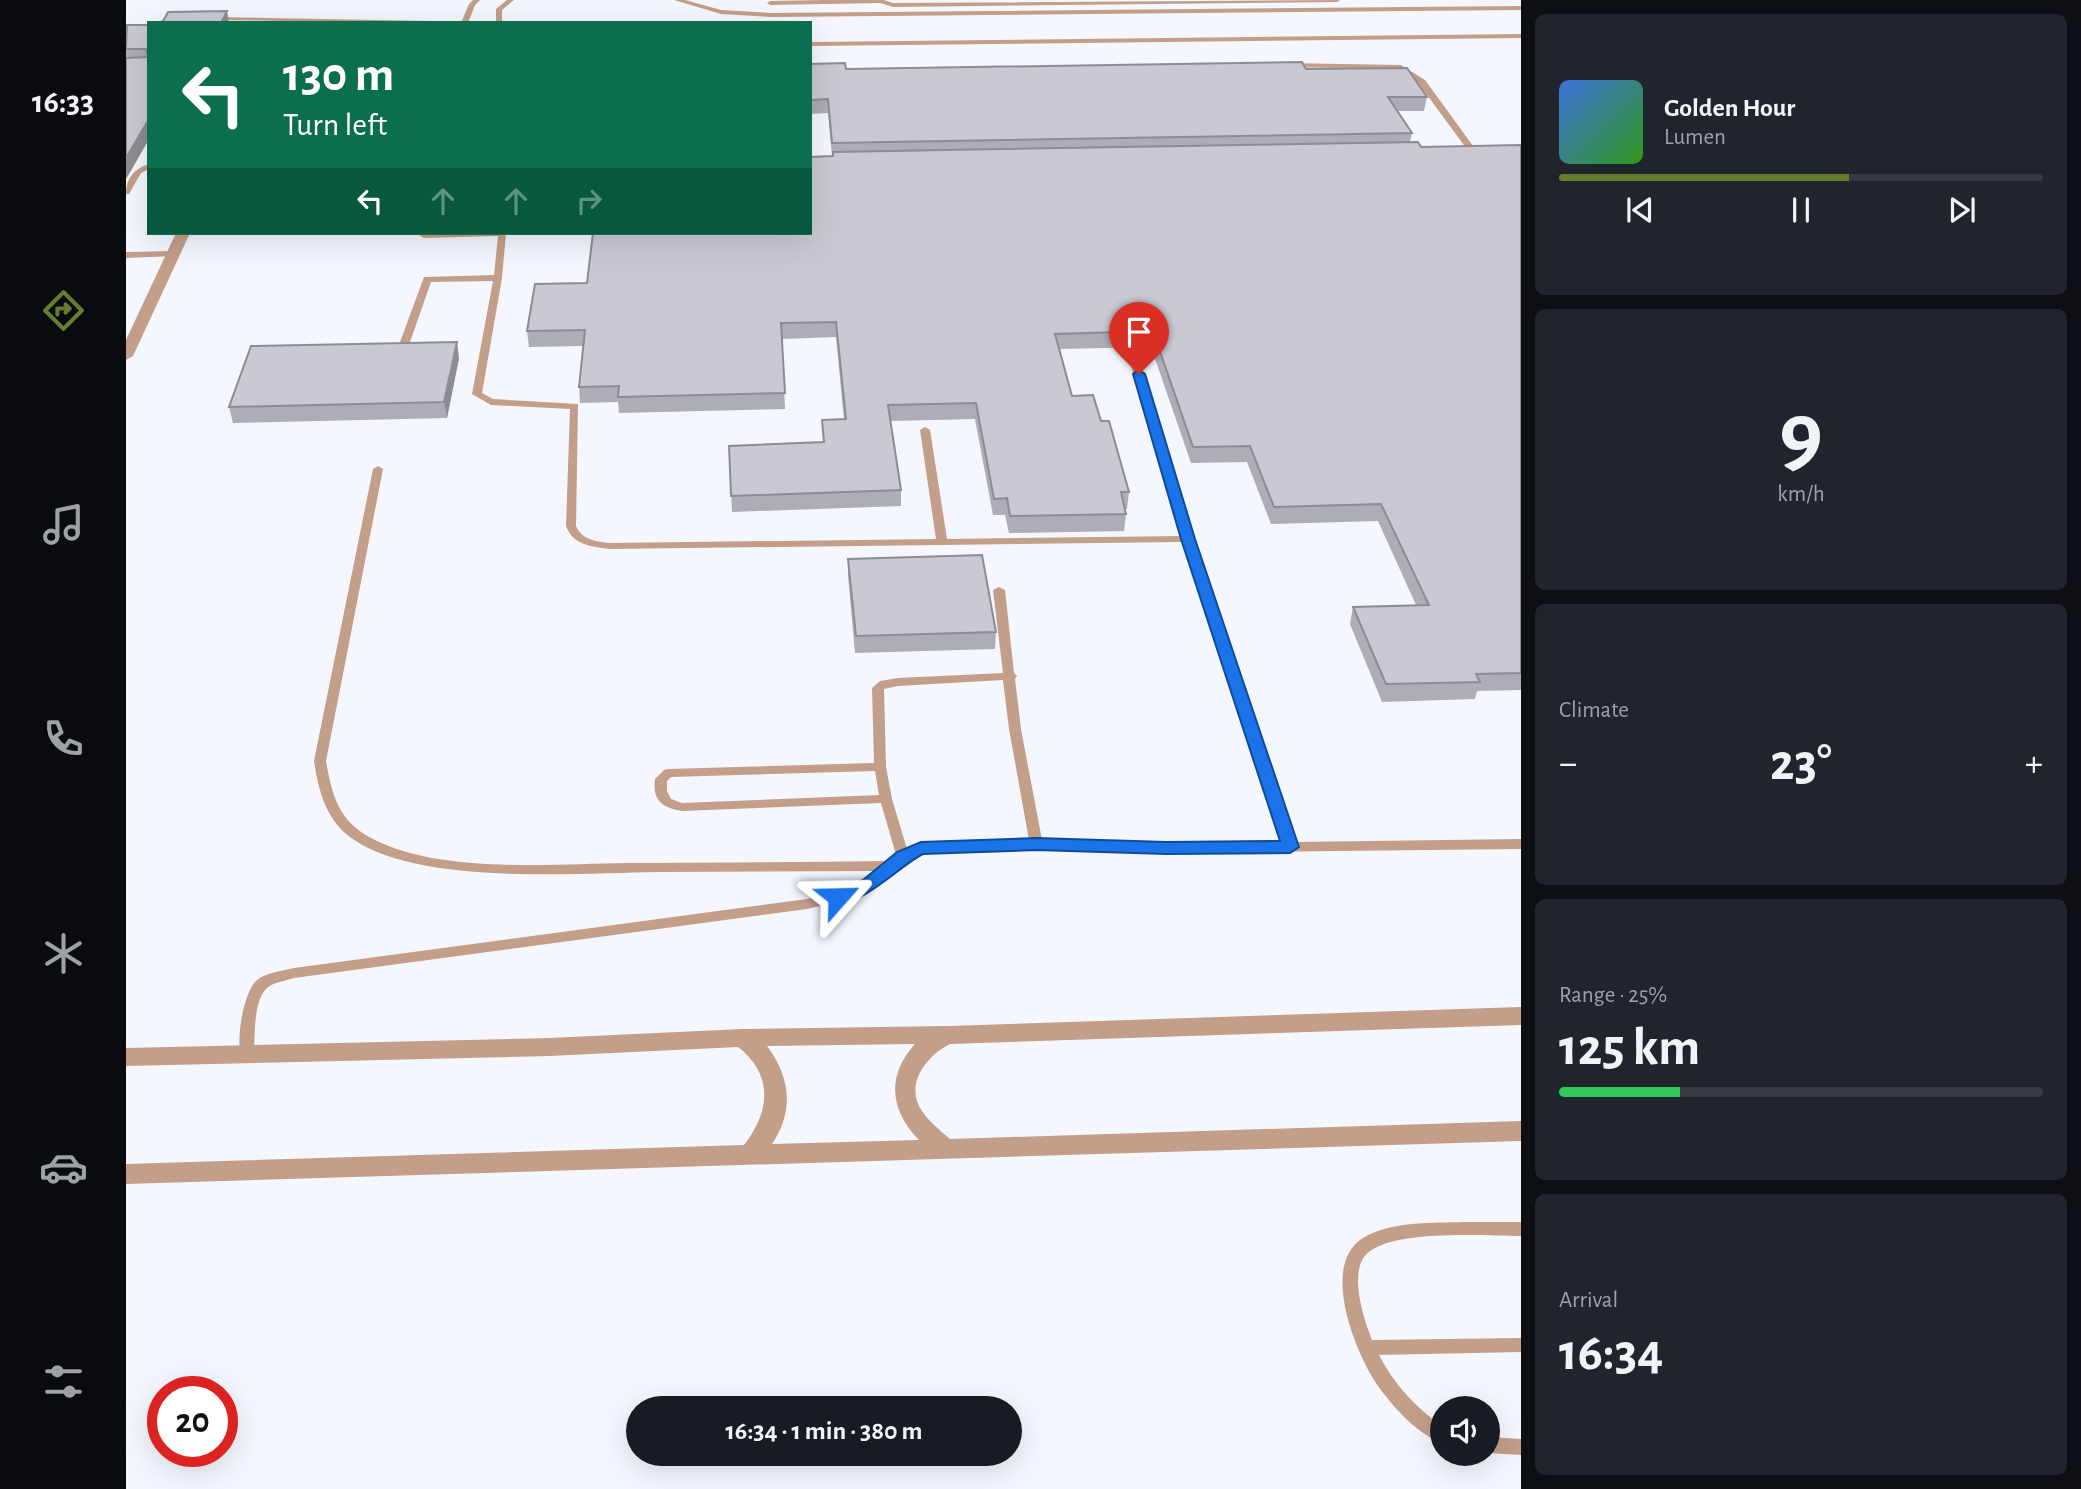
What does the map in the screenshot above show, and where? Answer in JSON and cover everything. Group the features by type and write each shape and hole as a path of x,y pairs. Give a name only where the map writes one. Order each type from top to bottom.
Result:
{"street":[{"path":"126,356 182,235"},
{"path":"126,1057 549,1047 742,1038 948,1035 1521,1016"},
{"path":"945,1149 913,1117 905,1093 908,1070 914,1060 932,1041 948,1035"},
{"path":"742,1038 755,1046 776,1086 773,1123 752,1153"},
{"path":"126,1174 1521,1131"}],"lane":[{"path":"465,21 472,4 477,0"},
{"path":"499,21 499,9 511,0"},
{"path":"677,0 721,12 772,15 1521,8"},
{"path":"772,15 770,2 880,1 890,5 907,5 1336,0"},
{"path":"169,21 188,19"},
{"path":"202,19 278,21"},
{"path":"137,26 147,24"},
{"path":"812,44 1521,36"},
{"path":"1281,65 1398,67 1422,82 1472,150"},
{"path":"1458,150 1484,150"},
{"path":"126,192 138,171 147,167"},
{"path":"502,235 498,278 477,394 491,402 575,406 571,526 573,535 582,541 609,546 1188,539"},
{"path":"126,255 173,254"},
{"path":"405,342 427,279 498,278"},
{"path":"1133,355 1188,539 1290,847"},
{"path":"925,430 942,540"},
{"path":"378,469 320,761 325,792 337,815 355,833 395,853 452,867 512,869 890,866"},
{"path":"999,590 1016,729 1036,844"},
{"path":"903,856 886,799 880,767 878,688 884,684 1011,676"},
{"path":"880,767 668,773 661,779 659,792 663,802 669,806 682,807 886,799"},
{"path":"247,1055 253,998 262,984 294,973 807,904 838,897 869,884 903,856 921,848 1036,844 1166,848 1521,844"},
{"path":"1430,1429 1384,1379 1367,1348 1350,1294 1350,1266 1365,1244 1391,1233 1521,1229"},
{"path":"1367,1348 1521,1345"},
{"path":"1500,1446 1521,1447"}],"building":[{"path":"227,11 222,21 163,21 168,12"},
{"path":"127,25 147,25 147,53 146,49 126,49"},
{"path":"147,57 147,122 126,158 126,58"},
{"path":"1302,62 1306,69 1407,68 1427,97 1388,97 1412,133 832,143 828,99 812,100 812,64 845,63 846,69"},
{"path":"1418,142 1421,147 1521,145 1521,673 1476,674 1480,682 1386,684 1353,607 1429,605 1381,504 1274,507 1250,446 1193,447 1153,331 1055,334 1072,396 1093,395 1101,421 1109,421 1129,492 1121,492 1126,514 1010,516 1007,498 994,499 976,403 888,405 901,490 731,496 729,446 824,442 822,420 846,419 836,322 781,323 785,393 618,397 619,386 579,387 585,330 527,331 535,284 587,283 593,235 812,235 812,157 833,156 833,152"},
{"path":"457,342 444,402 229,407 251,346"},
{"path":"982,555 996,632 856,636 848,559"}],"route":[{"path":"838,897 869,884 903,856 921,848 1036,844 1166,848 1290,847 1188,539 1139,374"}]}
